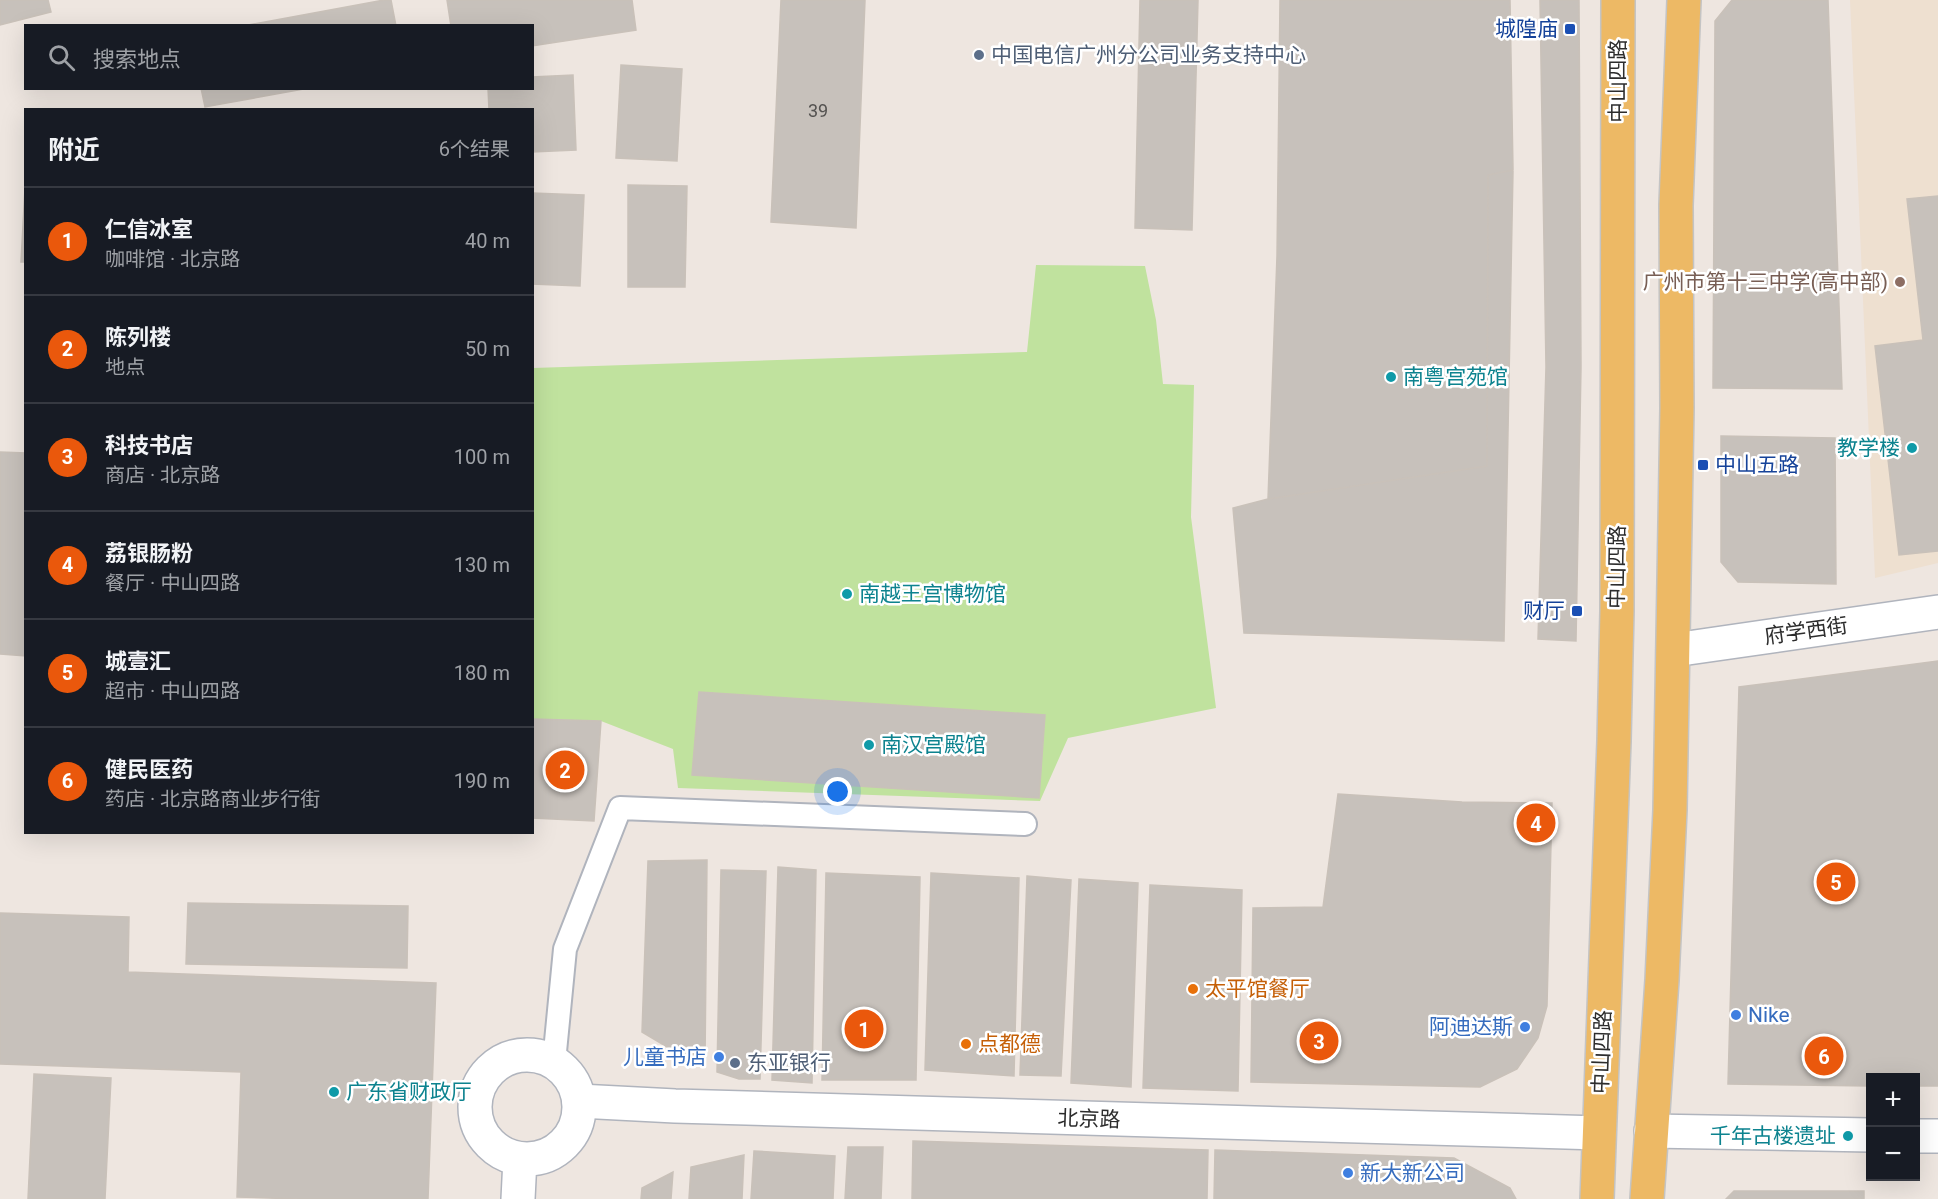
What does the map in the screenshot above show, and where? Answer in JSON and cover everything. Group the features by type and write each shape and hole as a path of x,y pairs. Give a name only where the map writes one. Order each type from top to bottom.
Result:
{"main road":[{"name":"中山四路","path":"1599,1133 1617,621 1618,0"},
{"path":"1647,1199 1662,980 1670,810 1677,400 1676,205 1684,0"},
{"path":"1597,1199 1599,1133"}],"street":[{"name":"府学西街","path":"1674,650 1938,612"},
{"path":"525,1054 540,1056 554,1062 567,1072 575,1086 579,1101 578,1117 573,1132 563,1145 551,1154 536,1159 520,1159 505,1155 492,1146 482,1134 476,1120 474,1104 477,1089 484,1075 496,1064 510,1056 525,1054"},
{"name":"北京路","path":"579,1101 675,1106 1599,1133"},
{"path":"1651,1131 1866,1135"},
{"path":"1920,1136 1938,1136"},
{"path":"518,1199 520,1159"}],"lane":[{"path":"554,1062 565,949 620,808 1025,824"}],"shaded area":[{"name":"广州市第十三中学(高中部)","path":"1850,0 1938,0 1938,563 1875,578"}],"green space":[{"path":"1036,265 1145,266 1156,320 1163,384 1194,385 1191,517 1216,708 1068,738 1040,801 678,788 673,749 601,721 534,719 534,368 1027,352"}],"building":[{"path":"0,0 48,0 51,12 0,25"},
{"path":"391,0 396,24 254,24"},
{"path":"447,0 632,0 636,30 534,46 534,24 451,24"},
{"path":"781,0 865,0 856,228 771,222"},
{"path":"1140,0 1198,0 1192,230 1135,228"},
{"name":"南粤宫苑馆","path":"1280,0 1510,0 1513,170 1504,641 1244,633 1233,508 1268,499 1277,256"},
{"name":"南粤宫苑馆","path":"1280,0 1510,0 1513,170 1488,175 1487,466 1268,499 1277,256"},
{"path":"1540,0 1579,0 1581,367 1576,641 1538,639 1546,367"},
{"path":"1732,0 1828,0 1842,389 1713,388 1715,21"},
{"path":"621,65 682,69 677,161 616,158"},
{"path":"573,75 576,150 534,152 534,108 489,108 488,90 534,90 534,77"},
{"path":"201,90 298,90 205,107"},
{"path":"628,185 687,186 685,287 628,287"},
{"path":"534,193 584,195 580,286 534,284"},
{"name":"教学楼","path":"1938,196 1938,551 1899,555 1875,346 1923,340 1907,199"},
{"path":"24,207 24,262 21,262"},
{"path":"1721,436 1835,438 1836,584 1738,582 1721,562"},
{"path":"0,452 24,453 24,656 0,654"},
{"path":"1938,661 1938,1086 1920,1086 1920,1073 1866,1073 1866,1086 1728,1084 1739,687"},
{"name":"南汉宫殿馆","path":"699,692 1045,715 1039,798 692,775"},
{"path":"534,719 601,721 594,821 534,818"},
{"path":"1338,794 1462,802 1552,803 1547,1006 1538,1038 1517,1069 1480,1087 1251,1082 1253,908 1323,907"},
{"path":"707,860 705,1063 679,1054 642,1032 648,861"},
{"path":"778,867 816,870 812,1083 772,1080"},
{"path":"721,870 766,871 760,1079 739,1079 717,1072"},
{"path":"826,873 920,877 916,1080 822,1080"},
{"path":"931,873 1019,878 1014,1076 925,1070"},
{"path":"1027,876 1071,880 1061,1076 1020,1075"},
{"path":"1079,879 1138,883 1131,1087 1071,1083"},
{"name":"太平馆餐厅","path":"1150,885 1242,890 1238,1091 1143,1088"},
{"path":"188,903 408,906 407,968 186,964"},
{"name":"广东省财政厅","path":"0,913 129,917 128,972 436,983 428,1199 237,1197 241,1072 0,1064"},
{"path":"34,1074 111,1078 105,1199 28,1199"},
{"path":"913,1141 1208,1150 1207,1199 912,1199"},
{"path":"848,1147 883,1147 881,1199 845,1199"},
{"name":"新大新公司","path":"1215,1150 1454,1158 1510,1188 1516,1199 1214,1199"},
{"path":"754,1151 835,1156 833,1199 751,1199"},
{"path":"744,1155 742,1199 689,1199 691,1167"},
{"path":"673,1172 671,1199 641,1199 642,1188"},
{"path":"1734,1191 1864,1191 1864,1199 1726,1199"}],"place":[{"name":"城隍庙","path":"1570,29"},
{"name":"中国电信广州分公司业务支持中心","path":"979,55"},
{"name":"广州市第十三中学(高中部)","path":"1900,282"},
{"name":"南粤宫苑馆","path":"1391,377"},
{"name":"教学楼","path":"1912,448"},
{"name":"中山五路","path":"1703,465"},
{"name":"南越王宫博物馆","path":"847,594"},
{"name":"财厅","path":"1577,611"},
{"name":"南汉宫殿馆","path":"869,745"},
{"name":"陈列楼","path":"565,770"},
{"name":"荔银肠粉","path":"1536,823"},
{"name":"城壹汇","path":"1836,882"},
{"name":"太平馆餐厅","path":"1193,989"},
{"name":"Nike","path":"1736,1015"},
{"name":"阿迪达斯","path":"1525,1027"},
{"name":"仁信冰室","path":"864,1029"},
{"name":"科技书店","path":"1319,1041"},
{"name":"点都德","path":"966,1044"},
{"name":"健民医药","path":"1824,1056"},
{"name":"儿童书店","path":"719,1057"},
{"name":"东亚银行","path":"735,1063"},
{"name":"广东省财政厅","path":"334,1092"},
{"name":"千年古楼遗址","path":"1848,1136"},
{"name":"新大新公司","path":"1348,1173"}]}
